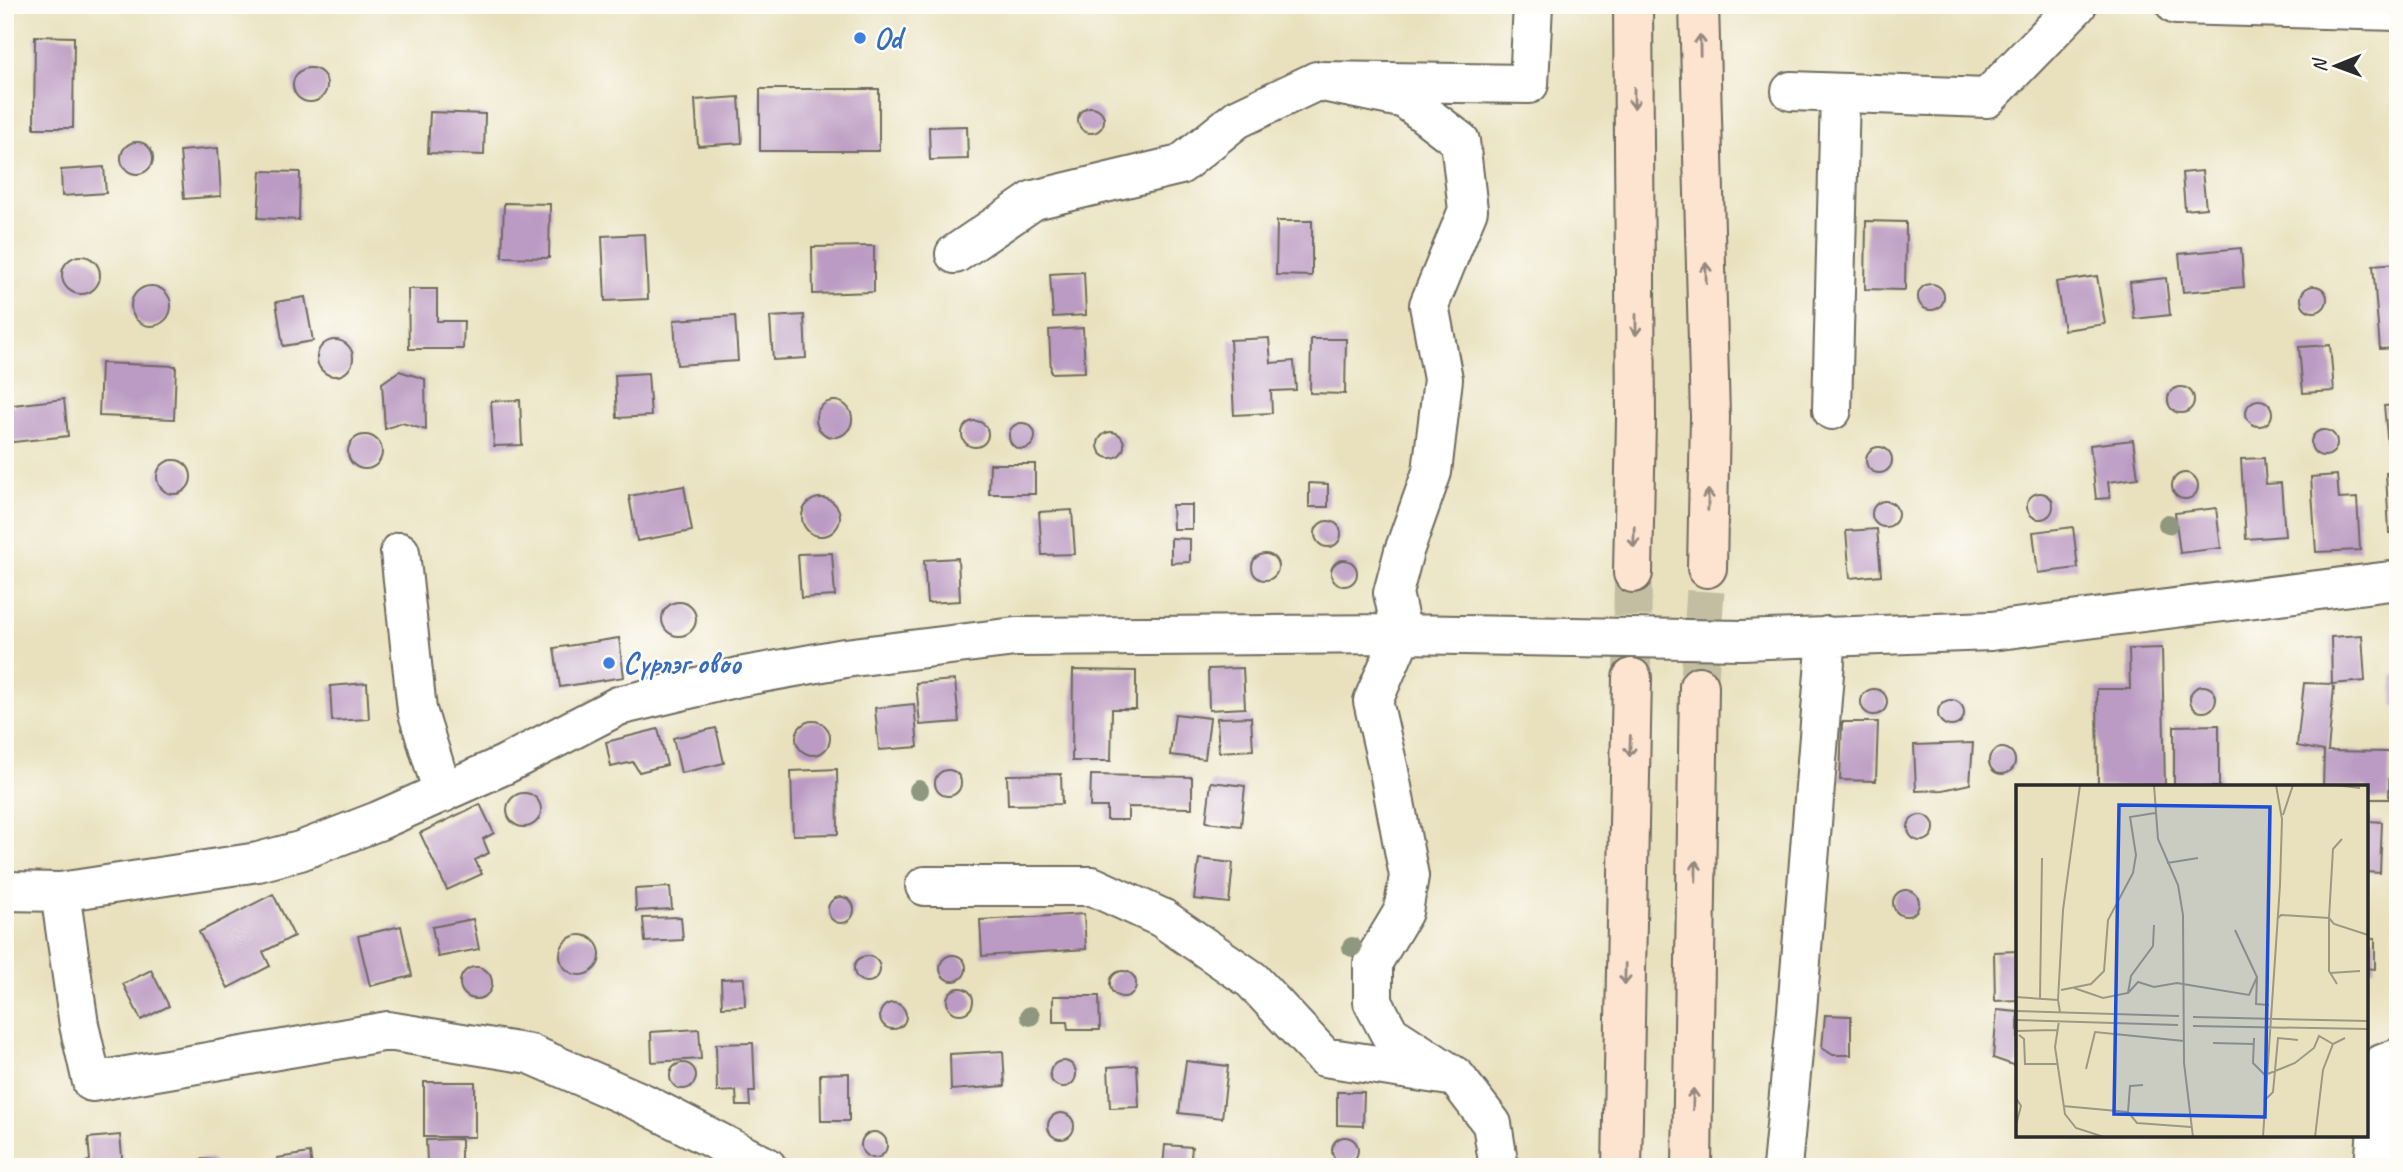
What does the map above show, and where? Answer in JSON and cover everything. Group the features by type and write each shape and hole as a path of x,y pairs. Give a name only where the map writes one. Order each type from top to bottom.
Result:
{"main road":[{"path":"1633,5 1636,419 1633,573"},
{"path":"1699,5 1710,417 1707,568"},
{"path":"1622,1167 1632,678"},
{"path":"1692,1167 1699,686"}],"street":[{"path":"955,254 1034,200 1180,165 1237,119 1317,81 1528,84 1533,5"},
{"path":"1791,91 1987,98 2077,5"},
{"path":"2176,5 2398,11"},
{"path":"1317,81 1405,99 1460,142 1468,210 1429,305 1443,379 1432,471 1404,551 1393,593 1402,634 1373,701 1390,771 1409,876 1403,912 1373,962 1373,1002 1390,1034 1456,1077 1492,1124 1499,1167"},
{"path":"1832,410 1840,93"},
{"path":"400,552 417,710 443,793"},
{"path":"5,891 60,892 258,862 289,854 443,793 618,706 739,677 845,658 1014,638 1402,634 1742,640 1991,631 2398,580"},
{"path":"1782,1167 1827,636"},
{"path":"925,886 1092,886 1162,918 1252,980 1324,1057 1456,1077"},
{"path":"60,892 79,1025 92,1082 388,1031 530,1054 643,1103 767,1167"},
{"path":"2374,1167 2382,1062"}],"building":[{"path":"35,36 74,37 73,128 34,128"},
{"path":"310,68 322,73 327,85 322,97 310,102 298,97 293,85 298,73"},
{"path":"760,89 879,89 879,151 760,151"},
{"path":"739,97 742,143 698,146 695,100"},
{"path":"1091,107 1100,111 1104,120 1100,129 1091,133 1082,129 1078,120 1082,111"},
{"path":"430,112 485,114 484,155 428,153"},
{"path":"967,126 968,159 930,160 929,127"},
{"path":"137,142 148,147 153,158 148,169 137,174 126,169 121,158 126,147"},
{"path":"218,148 221,196 184,199 180,151"},
{"path":"104,167 106,193 62,196 61,170"},
{"path":"261,171 300,172 299,220 258,218"},
{"path":"2202,171 2206,208 2185,210 2182,173"},
{"path":"504,203 550,204 549,258 502,257"},
{"path":"1277,221 1312,221 1312,276 1276,275"},
{"path":"1866,221 1906,222 1905,290 1865,289"},
{"path":"645,234 648,299 605,301 602,236"},
{"path":"874,246 874,292 813,294 812,247"},
{"path":"2241,248 2244,287 2183,292 2179,254"},
{"path":"81,256 94,262 100,275 94,288 81,294 68,288 62,275 68,262"},
{"path":"2398,263 2398,348 2380,349 2373,265"},
{"path":"1084,272 1086,315 1053,317 1050,274"},
{"path":"2097,276 2105,324 2064,330 2056,282"},
{"path":"2166,278 2170,315 2134,319 2130,282"},
{"path":"1931,284 1940,288 1944,297 1940,306 1931,310 1922,306 1918,297 1922,288"},
{"path":"151,286 159,287 165,292 170,298 170,314 165,320 159,325 151,326 143,325 137,320 132,314 131,306 132,298 137,292 143,287"},
{"path":"2314,286 2323,290 2327,299 2323,308 2314,312 2305,308 2301,299 2305,290"},
{"path":"408,289 437,289 437,321 464,321 463,349 409,349"},
{"path":"305,297 313,341 283,346 276,302"},
{"path":"804,315 806,358 773,360 770,317"},
{"path":"735,316 738,361 677,365 674,320"},
{"path":"1083,328 1085,372 1051,373 1049,330"},
{"path":"1269,338 1271,363 1294,361 1296,390 1271,391 1272,413 1234,415 1230,340"},
{"path":"1311,339 1346,339 1345,394 1310,393"},
{"path":"335,340 347,346 353,358 347,370 335,376 323,370 317,358 323,346"},
{"path":"2330,345 2334,391 2303,393 2299,347"},
{"path":"101,363 176,366 174,419 99,416"},
{"path":"399,371 425,379 426,430 402,423 385,429 382,383"},
{"path":"648,373 651,416 617,418 615,375"},
{"path":"2181,387 2190,391 2194,400 2190,409 2181,413 2172,409 2168,400 2172,391"},
{"path":"64,399 68,436 5,443 5,406"},
{"path":"520,400 522,445 494,446 491,401"},
{"path":"2259,400 2268,404 2272,413 2268,422 2259,426 2250,422 2246,413 2250,404"},
{"path":"834,401 846,407 852,419 846,431 834,437 822,431 816,419 822,407"},
{"path":"2398,405 2398,465 2390,466 2384,406"},
{"path":"975,421 984,425 988,434 984,443 975,447 966,443 962,434 966,425"},
{"path":"1022,423 1031,427 1035,436 1031,445 1022,449 1013,445 1009,436 1013,427"},
{"path":"2324,430 2333,434 2337,443 2333,452 2324,456 2315,452 2311,443 2315,434"},
{"path":"1111,432 1120,436 1124,445 1120,454 1111,458 1102,454 1098,445 1102,436"},
{"path":"365,435 377,440 382,452 377,464 365,469 353,464 348,452 353,440"},
{"path":"2133,440 2138,478 2108,482 2110,498 2096,499 2090,445"},
{"path":"1879,447 1888,451 1892,460 1888,469 1879,473 1870,469 1866,460 1870,451"},
{"path":"2264,458 2266,484 2281,483 2285,536 2246,539 2241,459"},
{"path":"174,460 186,465 191,477 186,489 174,494 162,489 157,477 162,465"},
{"path":"990,464 1035,464 1035,494 989,494"},
{"path":"2398,472 2398,533 2389,533 2386,473"},
{"path":"2185,473 2194,477 2198,486 2194,495 2185,499 2176,495 2172,486 2176,477"},
{"path":"2337,475 2339,499 2357,498 2360,550 2316,552 2311,477"},
{"path":"1309,483 1328,484 1328,507 1309,507"},
{"path":"684,486 692,531 637,541 629,496"},
{"path":"2040,493 2049,497 2053,506 2049,515 2040,519 2031,515 2027,506 2031,497"},
{"path":"821,498 834,504 840,517 834,530 821,536 808,530 802,517 808,504"},
{"path":"1885,501 1894,505 1898,514 1894,523 1885,527 1876,523 1872,514 1876,505"},
{"path":"1172,505 1192,505 1192,529 1173,529"},
{"path":"2216,508 2221,548 2180,553 2175,513"},
{"path":"1072,510 1075,554 1042,555 1039,512"},
{"path":"1328,521 1337,525 1341,534 1337,543 1328,547 1319,543 1315,534 1319,525"},
{"path":"2073,527 2078,568 2038,573 2033,532"},
{"path":"1877,529 1881,575 1850,578 1846,531"},
{"path":"1171,538 1190,539 1190,562 1171,563"},
{"path":"832,553 835,596 801,598 798,554"},
{"path":"1265,554 1274,558 1278,567 1274,576 1265,580 1256,576 1252,567 1256,558"},
{"path":"958,558 960,601 927,603 924,560"},
{"path":"1344,560 1353,564 1357,573 1353,582 1344,586 1335,582 1331,573 1335,564"},
{"path":"679,602 691,607 696,619 691,631 679,636 667,631 662,619 667,607"},
{"path":"2362,635 2365,681 2332,684 2331,637"},
{"path":"619,638 624,677 560,687 554,648"},
{"path":"2162,648 2165,785 2098,785 2097,689 2130,689 2129,649"},
{"path":"1243,668 1245,708 1209,710 1208,669"},
{"path":"1073,670 1136,671 1136,709 1112,709 1111,761 1072,761"},
{"path":"2393,675 2398,675 2398,707 2394,707"},
{"path":"955,680 959,722 920,725 916,683"},
{"path":"367,683 369,719 332,721 330,686"},
{"path":"2304,683 2332,684 2334,687 2328,751 2390,752 2389,799 2368,799 2368,785 2323,785 2324,751 2297,746"},
{"path":"2203,686 2212,690 2216,699 2212,708 2203,712 2194,708 2190,699 2194,690"},
{"path":"1874,689 1883,693 1887,702 1883,711 1874,715 1865,711 1861,702 1865,693"},
{"path":"1951,700 1960,704 1964,713 1960,722 1951,726 1942,722 1938,713 1942,704"},
{"path":"914,704 918,747 879,750 875,708"},
{"path":"1175,714 1210,718 1205,759 1170,755"},
{"path":"1251,717 1253,750 1219,752 1217,718"},
{"path":"813,721 825,726 830,738 825,750 813,755 801,750 796,738 801,726"},
{"path":"1842,722 1878,722 1876,781 1840,780"},
{"path":"2219,725 2219,785 2174,785 2174,726"},
{"path":"716,728 724,763 681,773 673,738"},
{"path":"658,729 667,765 639,772 633,762 611,767 606,742"},
{"path":"1973,743 1970,784 1943,790 1916,791 1914,745"},
{"path":"2002,748 2011,752 2015,761 2011,770 2002,774 1993,770 1989,761 1993,752"},
{"path":"837,769 838,834 793,835 791,771"},
{"path":"948,770 957,774 961,783 957,792 948,796 939,792 935,783 939,774"},
{"path":"1061,774 1062,804 1008,805 1007,775"},
{"path":"1091,775 1192,777 1192,808 1128,807 1128,820 1107,820 1107,807 1090,807"},
{"path":"1211,782 1245,786 1241,826 1206,822"},
{"path":"524,793 536,798 541,810 536,822 524,827 512,822 507,810 512,798"},
{"path":"2368,802 2369,821 2382,822 2380,873 2368,872"},
{"path":"480,804 494,833 483,839 489,853 475,860 482,874 447,890 420,833"},
{"path":"1921,815 1930,819 1934,828 1930,837 1921,841 1912,837 1908,828 1912,819"},
{"path":"1199,859 1233,863 1229,903 1194,899"},
{"path":"670,887 672,909 636,911 635,889"},
{"path":"1906,890 1915,894 1919,903 1915,912 1906,916 1897,912 1893,903 1897,894"},
{"path":"273,894 294,936 263,952 270,966 228,988 199,932"},
{"path":"841,897 850,901 854,910 850,919 841,923 832,919 828,910 832,901"},
{"path":"1084,914 1086,949 982,956 980,920"},
{"path":"681,917 683,940 645,942 643,918"},
{"path":"473,919 479,949 438,957 432,927"},
{"path":"401,926 412,976 370,986 358,936"},
{"path":"580,935 594,941 600,955 594,969 580,975 566,969 560,955 566,941"},
{"path":"2368,938 2375,938 2375,969 2368,968"},
{"path":"2016,951 2016,1000 1995,1001 1994,952"},
{"path":"953,955 962,959 966,968 962,977 953,981 944,977 940,968 944,959"},
{"path":"867,956 876,960 880,969 876,978 867,982 858,978 854,969 858,960"},
{"path":"476,967 487,972 492,983 487,994 476,999 465,994 460,983 465,972"},
{"path":"151,970 169,1006 141,1020 123,984"},
{"path":"1123,971 1132,975 1136,984 1132,993 1123,997 1114,993 1110,984 1114,975"},
{"path":"744,978 745,1006 722,1007 721,979"},
{"path":"960,988 969,992 973,1001 969,1010 960,1014 951,1010 947,1001 951,992"},
{"path":"1053,996 1099,996 1100,1030 1068,1030 1067,1022 1053,1022"},
{"path":"893,1003 902,1007 906,1016 902,1025 893,1029 884,1025 880,1016 884,1007"},
{"path":"1997,1010 2016,1012 2016,1064 1993,1058"},
{"path":"1825,1015 1851,1016 1851,1055 1833,1055 1822,1048"},
{"path":"699,1029 701,1059 652,1062 651,1032"},
{"path":"753,1043 755,1092 749,1092 750,1106 737,1106 736,1091 717,1092 716,1044"},
{"path":"1003,1051 1005,1086 951,1090 950,1054"},
{"path":"1063,1061 1072,1065 1076,1074 1072,1083 1063,1087 1054,1083 1050,1074 1054,1065"},
{"path":"1186,1061 1228,1066 1222,1118 1179,1113"},
{"path":"683,1063 692,1067 696,1076 692,1085 683,1089 674,1085 670,1076 674,1067"},
{"path":"1137,1065 1139,1107 1110,1108 1108,1067"},
{"path":"849,1073 849,1121 821,1121 820,1074"},
{"path":"424,1082 475,1082 475,1137 424,1137"},
{"path":"1337,1092 1364,1092 1363,1126 1337,1125"},
{"path":"1061,1113 1070,1117 1074,1126 1070,1135 1061,1139 1052,1135 1048,1126 1052,1117"},
{"path":"874,1132 883,1136 887,1145 883,1154 874,1158 865,1154 861,1145 865,1136"},
{"path":"120,1135 123,1167 77,1167 90,1160 88,1138"},
{"path":"1345,1137 1354,1141 1358,1150 1354,1159 1345,1163 1336,1159 1332,1150 1336,1141"},
{"path":"461,1139 461,1162 427,1162 426,1140"},
{"path":"1165,1145 1192,1147 1190,1167 1163,1167"},
{"path":"310,1153 312,1167 278,1167 277,1158"},
{"path":"201,1159 211,1160 218,1167 191,1167"}],"tunnel":[{"path":"1699,686 1707,568"},
{"path":"1632,673 1633,573"}],"place":[{"name":"Od","path":"860,38"},
{"name":"Сүрлэг овоо","path":"609,663"}]}
